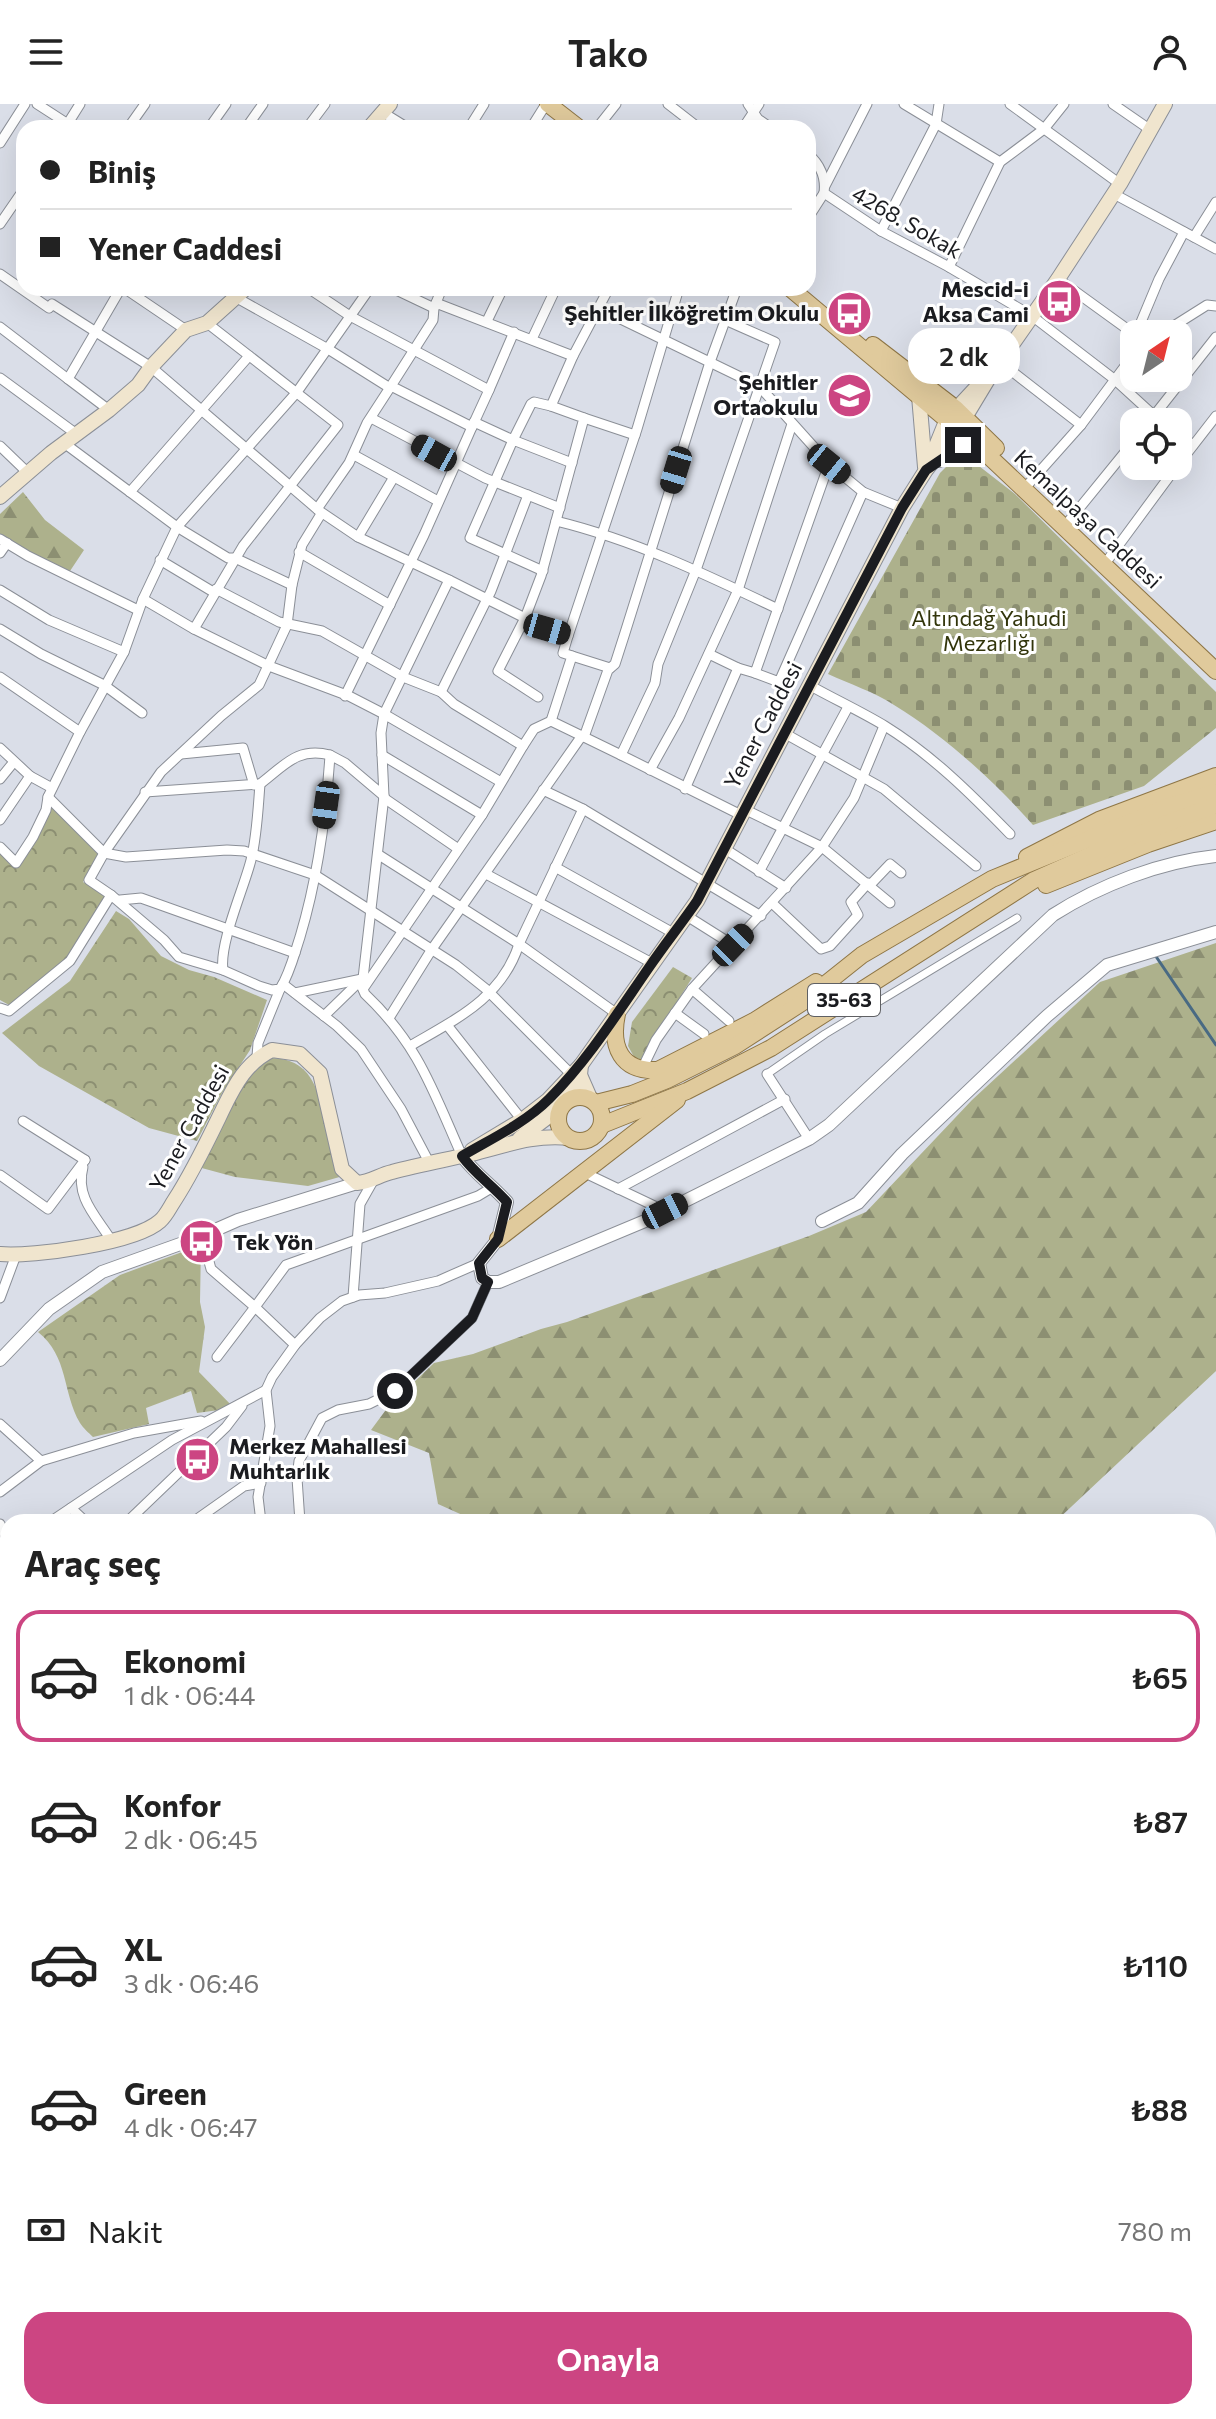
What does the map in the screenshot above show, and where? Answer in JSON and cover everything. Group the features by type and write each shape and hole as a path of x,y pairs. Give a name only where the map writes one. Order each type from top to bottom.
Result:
{"main road":[{"path":"547,104 568,120"},
{"path":"1027,486 957,418 1058,279 1117,189 1165,104"},
{"path":"0,497 138,385 186,330 207,323 234,296"},
{"name":"Kemalpaşa Caddesi","path":"801,296 919,396 957,418"},
{"name":"Kemalpaşa Caddesi","path":"818,309 876,346 957,418 976,444 1027,486 1216,671"},
{"name":"Yener Caddesi","path":"516,1141 563,1105 577,1071 687,916 902,508 957,418 976,398 997,366"},
{"path":"919,396 926,470"},
{"name":"Yener Caddesi","path":"926,470 963,445 976,444"},
{"path":"1107,562 1216,660"},
{"path":"992,879 1068,834 1153,798 1216,776"},
{"path":"1077,852 1167,807 1216,792"},
{"path":"1077,852 1216,805"},
{"path":"985,909 1148,844 1216,821"},
{"name":"35-63","path":"594,1101 632,1094 735,1046 803,1002 862,955 992,879 1077,852"},
{"name":"35-63","path":"602,1125 687,1091 771,1048 1077,852"},
{"path":"617,1014 615,1041 628,1064 641,1071 658,1070 754,1021 862,955"},
{"name":"Yener Caddesi","path":"0,1254 16,1255 111,1240 139,1233 161,1221 189,1179 229,1097 257,1057 272,1050 300,1054 320,1073 342,1169 357,1183 516,1141 552,1136 569,1138"},
{"path":"462,1156 522,1120 577,1071 602,1113 602,1125 596,1135 586,1141 569,1138 558,1124 563,1105 580,1097 594,1101"},
{"path":"498,1239 687,1091"}],"street":[{"path":"0,143 25,104"},
{"path":"37,104 58,120"},
{"path":"603,120 616,104"},
{"path":"668,104 689,120"},
{"path":"816,204 867,104"},
{"path":"904,104 1000,162"},
{"path":"881,231 936,124 939,104"},
{"path":"1010,104 1117,189 1216,249"},
{"path":"949,267 1000,162 1044,129 1064,104"},
{"path":"1113,104 1152,131"},
{"name":"4268. Sokak","path":"816,161 824,190 881,231 1032,316 1114,379 1143,408"},
{"path":"0,224 16,201"},
{"path":"1194,237 1216,202"},
{"path":"1141,320 1184,232"},
{"path":"1058,279 1120,323"},
{"path":"32,296 49,308 52,304 151,367 319,511 358,537 547,629 568,636"},
{"path":"68,379 118,296"},
{"path":"135,296 186,330"},
{"path":"244,296 391,387 473,425 572,463"},
{"path":"320,296 350,316 489,390"},
{"path":"0,847 16,863 46,810 50,793 104,685 124,652 138,610 177,527 297,392 364,296"},
{"path":"412,296 487,321 573,356"},
{"path":"430,1164 401,1109 361,1049 324,1016 295,993 282,987 272,990 223,970 179,957 115,897 89,880 145,792 181,754 259,685 287,625 299,552 319,511 354,455 371,418 433,320 439,296"},
{"path":"487,321 499,296"},
{"path":"532,339 552,296"},
{"path":"551,406 605,296"},
{"path":"610,668 563,653 635,435 677,296"},
{"path":"389,1018 432,949 582,737 610,668 615,664 710,362 734,296"},
{"path":"1183,320 1207,305 1216,306"},
{"path":"598,308 759,386 829,464 863,492 902,508"},
{"path":"621,755 655,683 658,664 696,570 775,342 725,320"},
{"path":"194,629 235,558 338,425 207,323"},
{"path":"0,327 109,410"},
{"path":"345,696 410,563 514,332"},
{"path":"1164,408 1216,337"},
{"path":"130,492 249,356"},
{"path":"997,366 1081,425"},
{"path":"1027,486 1081,425 1120,372"},
{"path":"0,378 130,492 177,527 228,558 235,558 292,585"},
{"path":"543,571 470,538 531,404 551,406 635,435"},
{"path":"1193,445 1216,416"},
{"path":"371,418 455,464 560,508"},
{"path":"538,697 498,671 525,618 543,571 584,418"},
{"path":"650,770 679,718 738,590 792,424"},
{"path":"0,446 27,472"},
{"path":"354,455 438,501"},
{"path":"1067,524 1120,458"},
{"path":"755,673 829,464"},
{"path":"358,537 394,477"},
{"path":"1107,562 1168,480"},
{"path":"709,654 779,682 863,492"},
{"path":"441,692 487,599 528,495"},
{"path":"556,521 603,532 651,551 778,609"},
{"path":"0,553 4,541 40,563 138,610"},
{"path":"299,552 390,605"},
{"path":"160,560 287,625 302,625 322,631 403,677 441,692 454,704 523,746"},
{"path":"449,580 384,714 381,733 384,797 362,984 410,1046 432,1086 462,1156 476,1175 507,1202 530,1214"},
{"path":"0,590 49,620 124,652"},
{"path":"143,599 194,629 269,666 384,714 501,782"},
{"path":"0,629 41,654 104,685 142,713"},
{"path":"324,1016 362,984 482,815 534,729 551,721 572,656"},
{"path":"685,789 738,668"},
{"path":"0,677 80,732"},
{"path":"809,685 884,726 942,770 1010,834"},
{"path":"759,872 848,707"},
{"path":"551,721 685,789 822,847 890,903"},
{"path":"641,1071 656,1040 692,989 822,847 854,798 884,726"},
{"path":"784,733 863,776 901,802 976,866"},
{"path":"0,748 13,763 50,793 104,853 126,857 227,850 252,854 315,875 432,949 491,994 577,1071"},
{"path":"181,754 243,748 257,785 252,854 230,928 223,970"},
{"path":"145,792 257,785 298,754 314,751 345,763 384,797 457,848"},
{"path":"257,1057 258,1043 295,953 321,855 330,755"},
{"path":"382,755 482,815"},
{"path":"0,779 13,763"},
{"path":"0,820 30,776"},
{"path":"543,790 583,809 761,916"},
{"path":"410,1046 491,994 513,961 583,809"},
{"path":"725,849 786,888"},
{"path":"379,855 519,944 617,1014"},
{"path":"479,1263 482,1278 488,1282 499,1282 665,1211 809,1139 829,1125 1053,915 1113,884 1182,861 1216,856"},
{"path":"772,903 821,949 830,946 858,915 851,902 890,864 901,873"},
{"path":"555,867 675,934"},
{"path":"486,874 652,963"},
{"path":"115,897 141,898 295,953"},
{"path":"0,1008 9,1011 70,961 115,897"},
{"path":"687,916 733,945"},
{"path":"809,1139 767,1074 825,1034 1017,918"},
{"path":"822,1221 858,1203 902,1154 1047,1016 1107,965 1216,932"},
{"path":"295,993 362,984"},
{"path":"692,989 729,1021"},
{"path":"675,1013 704,1034"},
{"path":"447,1025 522,1120"},
{"path":"618,1189 785,1099"},
{"path":"23,1121 85,1160"},
{"path":"85,1160 80,1179 86,1205 111,1240"},
{"path":"0,1175 48,1209 85,1160"},
{"path":"583,1172 665,1211"},
{"path":"353,1297 360,1204 373,1181"},
{"path":"0,1360 49,1309 102,1272 238,1220 357,1183"},
{"path":"217,1357 286,1265 478,1196 493,1187"},
{"path":"260,1514 258,1497 270,1426 266,1390 295,1345 320,1318 342,1301 438,1281 479,1263 498,1239 507,1202"},
{"path":"214,1231 208,1258 211,1269 295,1345"},
{"path":"0,1298 16,1255"},
{"path":"299,1514 299,1461 322,1418 338,1410 369,1404 395,1391 472,1318 488,1282"},
{"path":"62,1514 172,1440 266,1390"},
{"path":"135,1514 226,1427 244,1403"},
{"path":"0,1492 41,1461 134,1433 179,1423 208,1421"},
{"path":"0,1424 41,1461"},
{"path":"204,1514 244,1486 261,1483"},
{"path":"71,1508 77,1514"}],"green space":[{"name":"Altındağ Yahudi Mezarlığı","path":"961,452 1015,494 1216,692 1216,728 1144,786 1033,825 985,776 913,717 886,700 828,674 940,473"},
{"path":"23,492 45,520 84,550 68,574 0,535 0,514"},
{"path":"47,802 100,854 83,882 107,896 68,960 9,1005 0,1000 0,852 16,863"},
{"path":"116,911 129,919 161,956 267,1000 250,1050 222,1093 197,1141 149,1128 39,1066 2,1033 70,981"},
{"path":"1216,943 1216,1371 1064,1514 460,1514 438,1504 429,1453 371,1430 388,1407 434,1363 473,1354 567,1322 809,1236 866,1212 972,1100 1100,982"},
{"path":"673,967 692,978 638,1064 628,1046 632,1022"},
{"path":"269,1058 290,1061 304,1070 314,1084 334,1159 343,1176 308,1186 235,1177 198,1167 236,1091 257,1066"},
{"path":"201,1245 200,1302 205,1327 199,1372 234,1408 197,1413 191,1391 146,1408 149,1424 93,1437 81,1425 74,1411 55,1352 38,1332 120,1275"}],"waterway":[{"path":"1155,955 1216,1045"}],"place":[{"name":"Mescid-i Aksa Cami","path":"1060,302"},
{"name":"Şehitler İlköğretim Okulu","path":"850,313"},
{"name":"Şehitler Ortaokulu","path":"849,395"},
{"name":"Tek Yön","path":"202,1242"},
{"name":"Merkez Mahallesi Muhtarlık","path":"198,1459"}],"route":[{"path":"395,1391 472,1318 488,1282 482,1278 479,1263 498,1239 507,1202 476,1175 462,1156 522,1120 548,1100 581,1065 675,934 725,849 902,508 926,470 963,445"}]}
